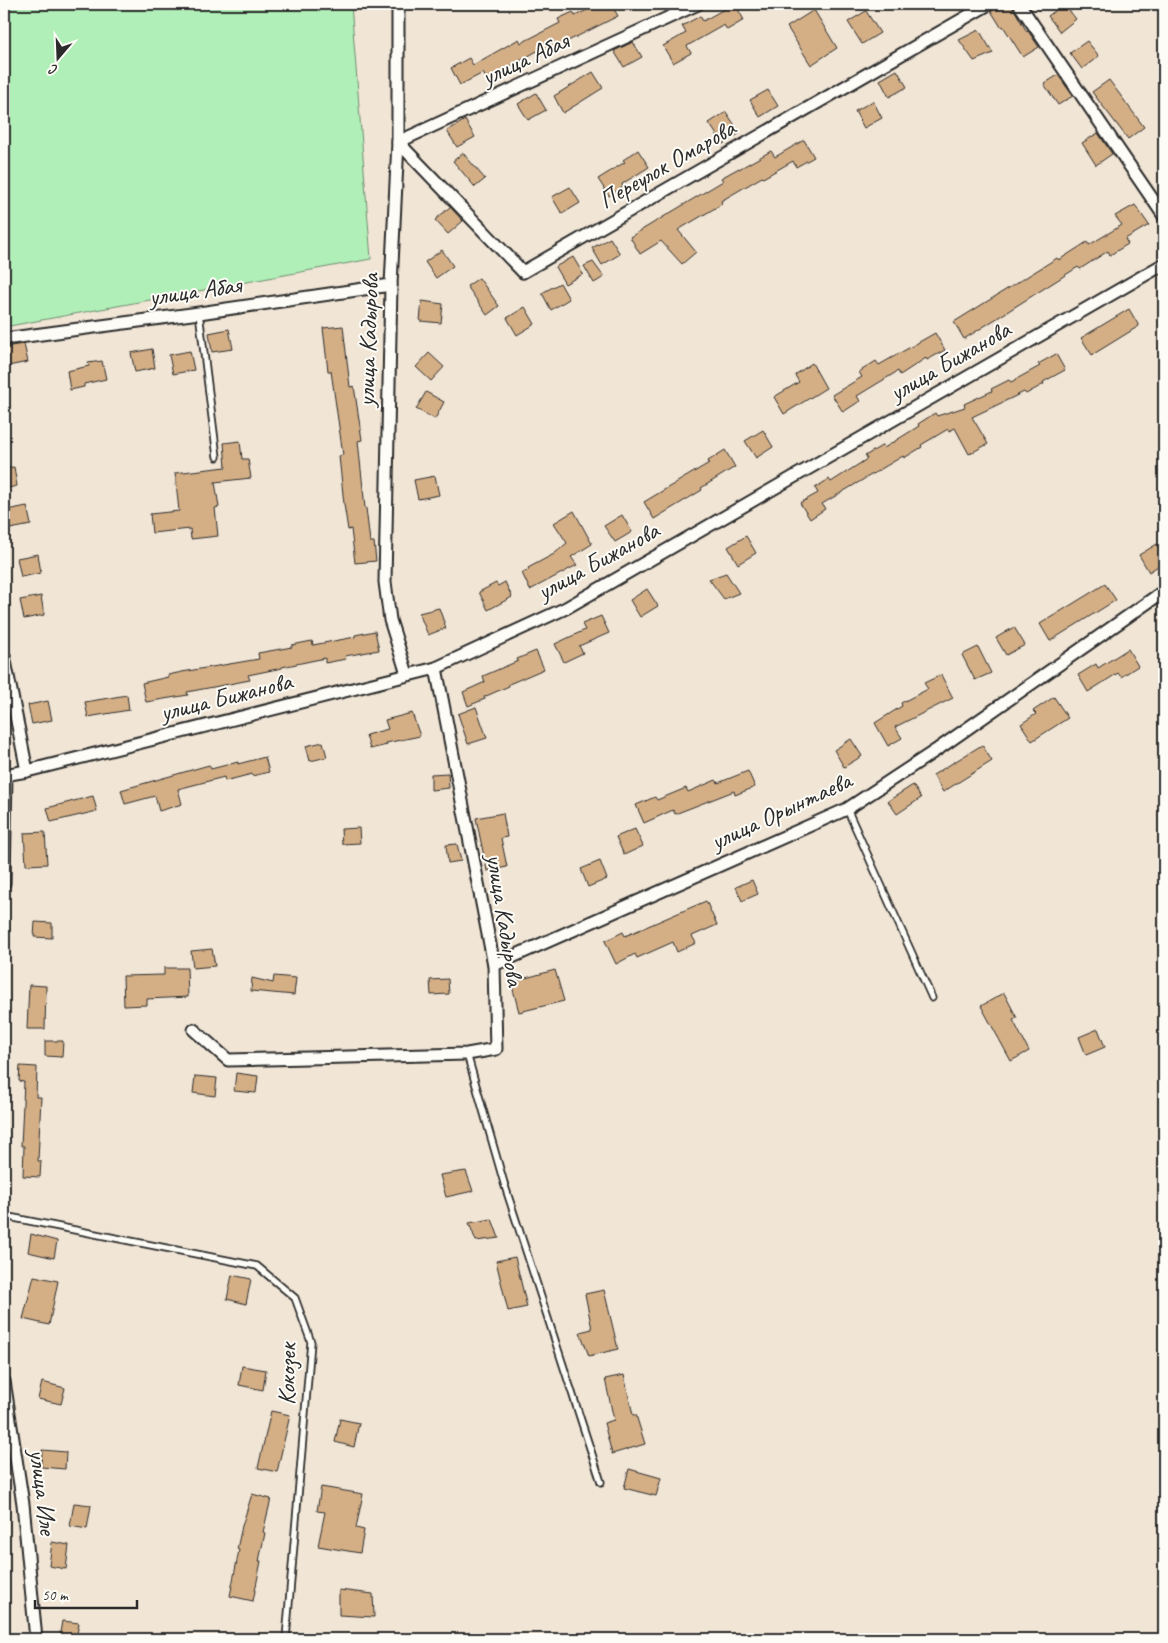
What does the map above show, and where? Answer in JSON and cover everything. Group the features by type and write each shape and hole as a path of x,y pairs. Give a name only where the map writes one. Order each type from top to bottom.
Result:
{"street":[{"name":"улица Кадырова","path":"398,4 398,142 391,285 385,582 390,620 407,674"},
{"name":"улица Абая","path":"398,142 698,4"},
{"name":"Переулок Омарова","path":"398,142 523,272 989,4"},
{"path":"1019,4 1164,216"},
{"name":"улица Бижанова","path":"5,774 27,771 436,668 566,608 1164,264"},
{"name":"улица Абая","path":"4,339 199,314 391,285"},
{"name":"улица Орынтаева","path":"494,965 848,809 938,749 1164,591"},
{"path":"4,656 27,771"},
{"name":"улица Кадырова","path":"194,1030 228,1060 467,1054 496,1049 494,965 436,668"},
{"path":"4,883 5,774"},
{"name":"улица Иле","path":"4,1381 23,1504 36,1639"}],"lane":[{"path":"199,314 217,457"},
{"path":"848,809 932,998"},
{"path":"467,1054 504,1183 601,1482"},
{"name":"Кокозек","path":"4,1216 257,1266 295,1298 311,1342 286,1639"}],"green space":[{"path":"4,4 351,4 371,259 4,327"}],"building":[{"path":"599,4 611,4 618,16 540,55 537,51 487,80 483,73 460,85 451,68 469,58 473,65 519,39 521,43 560,23 558,19 573,12 575,16"},
{"path":"735,4 744,20 727,30 724,25 687,46 691,53 673,63 663,46 686,33 682,26 700,16 703,21"},
{"path":"1003,4 1011,4 1027,32 1039,47 1023,57 991,11"},
{"path":"1064,4 1076,19 1060,32 1048,16"},
{"path":"814,10 837,48 811,65 787,27"},
{"path":"866,11 880,33 862,44 848,22"},
{"path":"979,30 993,53 974,61 959,40"},
{"path":"1087,41 1099,56 1082,69 1070,53"},
{"path":"633,42 642,57 624,67 614,51"},
{"path":"897,70 907,87 889,97 880,80"},
{"path":"593,72 603,88 563,113 554,96"},
{"path":"1058,75 1073,96 1058,105 1044,84"},
{"path":"1109,80 1144,127 1128,139 1092,92"},
{"path":"768,90 778,106 760,117 750,100"},
{"path":"536,93 546,110 528,120 518,104"},
{"path":"873,101 882,118 864,128 855,111"},
{"path":"726,112 740,133 723,144 709,123"},
{"path":"465,120 475,137 457,147 447,131"},
{"path":"1098,133 1112,154 1096,165 1082,143"},
{"path":"804,140 814,157 796,167 793,161 762,177 721,201 722,204 678,230 696,252 682,264 661,241 640,254 630,237 723,181 721,178 771,151 775,157"},
{"path":"638,150 649,167 622,184 623,187 609,196 598,179 625,162 623,160"},
{"path":"463,153 485,179 475,187 453,161"},
{"path":"570,187 580,203 562,214 552,197"},
{"path":"1135,205 1149,225 1125,239 1128,244 1110,255 1108,251 1080,269 1078,267 964,339 954,322 1057,258 1059,260 1087,242 1089,245 1122,225 1115,216"},
{"path":"450,207 463,221 448,234 435,220"},
{"path":"610,238 620,254 602,265 592,248"},
{"path":"442,250 453,266 436,278 425,262"},
{"path":"573,257 583,274 565,284 555,267"},
{"path":"593,262 604,277 594,283 584,266"},
{"path":"479,278 499,306 487,315 467,286"},
{"path":"560,283 569,299 551,310 542,293"},
{"path":"422,301 443,304 441,323 420,321"},
{"path":"525,307 535,324 517,335 507,318"},
{"path":"1129,309 1139,326 1092,355 1081,338"},
{"path":"343,326 350,387 354,386 362,440 358,441 365,508 370,542 374,542 376,561 355,563 351,529 348,530 344,504 339,456 343,455 331,371 328,371 323,328"},
{"path":"229,329 233,349 212,352 209,333"},
{"path":"935,333 945,350 927,360 926,358 900,375 898,371 857,396 860,401 843,412 832,395 862,377 859,372 876,361 879,365"},
{"path":"24,344 28,362 8,366 4,347"},
{"path":"152,349 155,368 135,372 131,353"},
{"path":"190,351 194,370 173,374 169,355"},
{"path":"429,353 444,367 431,381 416,367"},
{"path":"1056,354 1065,370 1026,394 1024,392 972,417 988,444 969,454 955,428 949,431 948,429 904,458 903,456 822,504 825,509 810,519 800,503 818,493 815,488 829,479 831,482 867,459 865,456 883,445 884,448 919,426 918,424 935,413 937,416 965,407 964,404 992,391 991,389 1009,380 1011,382 1040,366 1038,364"},
{"path":"102,361 106,379 84,384 84,387 70,390 67,371 89,366 88,363"},
{"path":"812,363 826,388 784,414 774,397 799,382 795,375"},
{"path":"426,392 444,402 435,419 416,409"},
{"path":"763,430 773,447 756,458 745,441"},
{"path":"240,441 242,459 248,459 251,478 215,482 219,507 215,508 218,536 191,539 190,529 152,533 150,514 179,511 175,473 226,467 224,443"},
{"path":"725,450 735,467 701,488 702,490 654,519 644,502 709,463 708,461"},
{"path":"14,467 17,486 4,489 4,469"},
{"path":"435,476 439,495 418,499 414,480"},
{"path":"27,506 31,525 10,529 7,510"},
{"path":"574,511 592,544 571,557 577,565 530,590 522,573 554,554 567,543 554,523"},
{"path":"622,515 632,532 615,542 604,526"},
{"path":"746,536 756,553 738,564 728,547"},
{"path":"1157,544 1164,557 1164,562 1149,572 1139,555"},
{"path":"38,554 41,573 21,577 17,558"},
{"path":"726,573 739,593 724,599 709,579"},
{"path":"505,582 512,597 488,610 479,592 496,583 498,586"},
{"path":"1105,584 1116,600 1050,641 1040,624"},
{"path":"647,589 658,606 640,617 630,600"},
{"path":"41,596 44,615 24,619 20,600"},
{"path":"439,608 446,628 428,635 419,613"},
{"path":"601,616 609,633 579,646 583,653 564,662 555,644 585,630 582,624"},
{"path":"1014,627 1025,645 1006,655 996,638"},
{"path":"375,631 379,650 345,656 346,659 325,663 325,658 282,667 248,675 250,680 187,692 188,695 146,702 142,683 182,672 259,659 258,653 292,647 292,645 312,641 313,645"},
{"path":"978,647 991,673 975,680 962,655"},
{"path":"1128,649 1138,666 1121,677 1118,673 1088,692 1078,675 1096,664 1098,668"},
{"path":"536,651 544,669 509,684 509,686 484,697 485,699 468,706 463,692 485,682 483,676"},
{"path":"941,675 953,698 895,727 902,738 888,746 875,723 902,706 901,703 928,689 924,683"},
{"path":"127,695 129,710 88,717 85,702"},
{"path":"1054,697 1068,718 1032,741 1021,724 1036,714 1033,711"},
{"path":"48,701 52,720 32,724 28,705"},
{"path":"476,707 487,738 468,744 458,714"},
{"path":"412,713 420,736 386,743 387,745 370,749 366,735 388,729 385,720"},
{"path":"851,739 862,756 844,767 834,750"},
{"path":"323,742 327,757 310,761 306,746"},
{"path":"982,745 992,761 943,792 933,775"},
{"path":"265,757 269,772 225,781 224,777 178,789 182,804 159,811 155,796 125,804 121,790 209,765 211,769"},
{"path":"748,771 755,787 735,795 734,791 675,814 673,810 644,823 636,805 655,797 657,800 686,788 688,792 716,780 718,783"},
{"path":"448,773 449,788 431,790 431,774"},
{"path":"913,785 921,798 897,814 888,801"},
{"path":"93,796 97,811 51,822 47,808"},
{"path":"503,813 507,837 501,838 507,867 487,871 476,818"},
{"path":"359,828 360,843 342,844 341,829"},
{"path":"635,829 643,846 624,855 616,837"},
{"path":"45,832 47,864 26,865 24,833"},
{"path":"457,844 461,861 448,863 446,845"},
{"path":"600,861 607,879 588,887 581,869"},
{"path":"752,880 758,894 742,901 736,887"},
{"path":"706,901 717,925 692,936 696,943 677,952 673,942 637,958 635,954 616,964 605,941 623,932 625,936"},
{"path":"35,922 52,923 52,938 34,937"},
{"path":"212,949 215,966 193,968 191,951"},
{"path":"164,968 187,968 188,997 147,999 147,1005 124,1006 123,976 164,975"},
{"path":"555,970 564,1001 519,1012 511,982"},
{"path":"274,976 296,978 294,995 251,991 252,978 273,983"},
{"path":"448,979 449,994 431,995 430,980"},
{"path":"29,985 46,986 45,1029 27,1029"},
{"path":"1004,993 1017,1018 1013,1020 1029,1051 1011,1061 981,1006"},
{"path":"1098,1029 1105,1047 1086,1055 1079,1037"},
{"path":"45,1041 63,1041 62,1057 45,1056"},
{"path":"20,1066 37,1067 36,1097 41,1097 38,1161 41,1161 40,1177 23,1176 24,1146 21,1146 24,1082 19,1081"},
{"path":"236,1073 258,1076 256,1093 234,1091"},
{"path":"195,1076 217,1078 215,1096 193,1093"},
{"path":"466,1171 473,1191 446,1197 440,1175"},
{"path":"492,1219 499,1238 476,1241 469,1223"},
{"path":"31,1234 57,1241 54,1258 28,1252"},
{"path":"515,1257 527,1307 508,1311 496,1261"},
{"path":"232,1275 251,1279 246,1304 227,1299"},
{"path":"34,1276 58,1281 49,1325 23,1319"},
{"path":"604,1290 618,1349 589,1356 580,1332 592,1329 585,1294"},
{"path":"242,1366 266,1370 263,1390 239,1385"},
{"path":"624,1375 633,1415 636,1415 645,1444 612,1454 604,1423 614,1420 605,1379"},
{"path":"42,1382 65,1388 61,1404 38,1399"},
{"path":"271,1411 290,1415 277,1472 258,1468"},
{"path":"340,1419 359,1423 354,1447 335,1442"},
{"path":"42,1450 66,1452 65,1469 41,1467"},
{"path":"629,1469 661,1478 656,1496 624,1488"},
{"path":"321,1487 363,1494 356,1528 364,1530 360,1553 318,1546 325,1512 317,1511"},
{"path":"252,1494 271,1499 263,1532 265,1533 259,1561 261,1561 253,1601 230,1596 239,1550 237,1549"},
{"path":"74,1503 91,1505 87,1529 70,1526"},
{"path":"52,1542 69,1545 66,1569 49,1566"},
{"path":"339,1590 373,1594 374,1617 339,1615"},
{"path":"62,1621 79,1623 76,1639 59,1639"}]}
